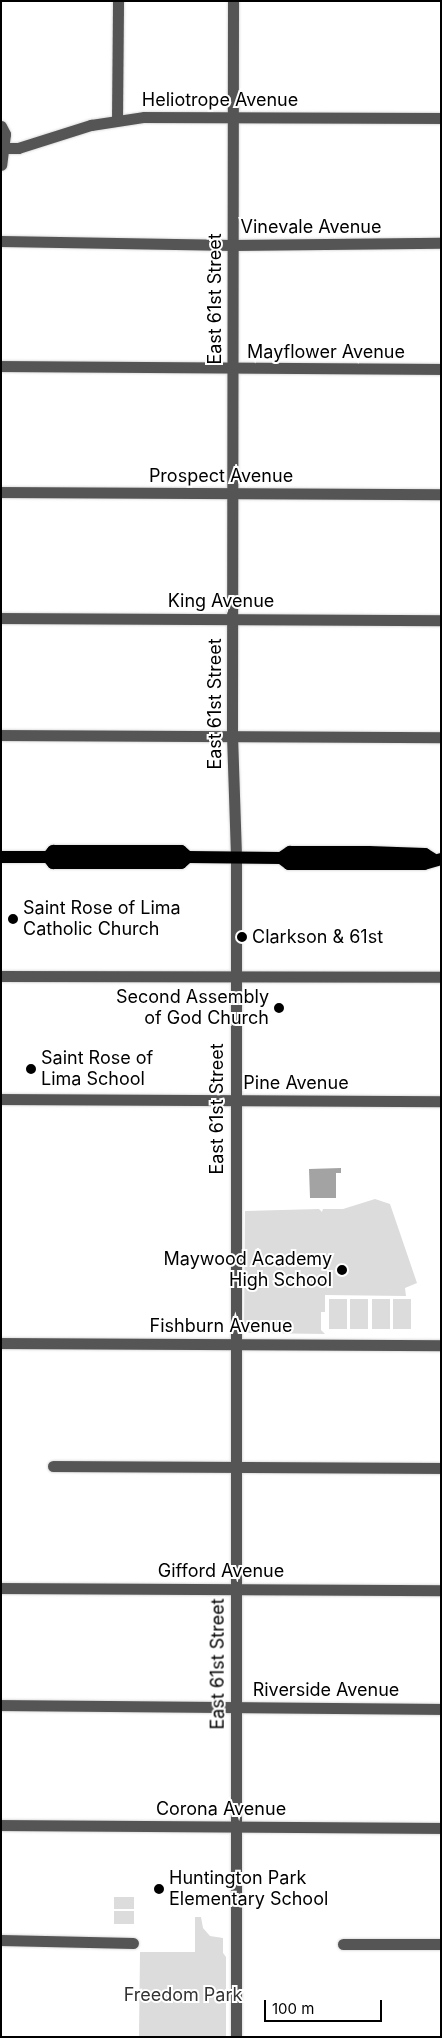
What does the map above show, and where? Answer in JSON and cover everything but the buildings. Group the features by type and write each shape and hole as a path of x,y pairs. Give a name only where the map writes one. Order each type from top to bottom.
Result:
{"main road":[{"path":"1,857 48,857 53,852 181,851 188,858 281,858 290,852 369,852 425,854 437,859"}],"street":[{"path":"117,120 118,1"},
{"name":"East 61st Street","path":"233,1 232,735 236,858 234,976 236,1100 234,1344 236,1467 236,2037"},
{"name":"Heliotrope Avenue","path":"4,148 18,148 64,132 117,120 233,117 441,118"},
{"path":"1,126 5,134 1,165"},
{"name":"Vinevale Avenue","path":"1,241 233,245 441,243"},
{"name":"Mayflower Avenue","path":"1,366 441,369"},
{"name":"Prospect Avenue","path":"1,492 441,494"},
{"name":"King Avenue","path":"1,618 441,620"},
{"path":"1,735 441,736"},
{"path":"1,976 441,977"},
{"name":"Pine Avenue","path":"1,1099 441,1101"},
{"name":"Fishburn Avenue","path":"1,1343 441,1345"},
{"path":"53,1466 441,1468"},
{"name":"Gifford Avenue","path":"1,1588 441,1590"},
{"name":"Riverside Avenue","path":"1,1705 441,1709"},
{"name":"Corona Avenue","path":"1,1825 441,1828"},
{"path":"1,1940 133,1943"},
{"path":"343,1944 441,1944"}],"green space":[{"path":"375,1199 390,1204 417,1283 405,1288 406,1296 325,1295 325,1312 321,1312 321,1330 325,1334 249,1333 244,1329 245,1211 319,1209 322,1212 323,1209 343,1209"},
{"path":"329,1299 347,1299 347,1329 329,1329"},
{"path":"350,1299 368,1299 368,1329 350,1329"},
{"path":"372,1299 390,1299 390,1329 372,1329"},
{"path":"393,1299 411,1299 411,1329 393,1329"},
{"path":"114,1897 134,1897 134,1909 114,1909"},
{"path":"114,1911 134,1911 134,1924 114,1924"},
{"name":"Freedom Park","path":"195,1917 201,1917 203,1928 210,1936 223,1938 223,1953 226,1957 226,2037 139,2037 140,1952 195,1952"}],"shaded area":[{"path":"341,1168 341,1173 336,1173 336,1198 310,1198 309,1169"}],"place":[{"name":"Saint Rose of Lima Catholic Church","path":"13,919"},
{"name":"Clarkson & 61st","path":"242,937"},
{"name":"Second Assembly of God Church","path":"279,1008"},
{"name":"Saint Rose of Lima School","path":"31,1069"},
{"name":"Maywood Academy High School","path":"342,1270"},
{"name":"Huntington Park Elementary School","path":"159,1889"}]}
